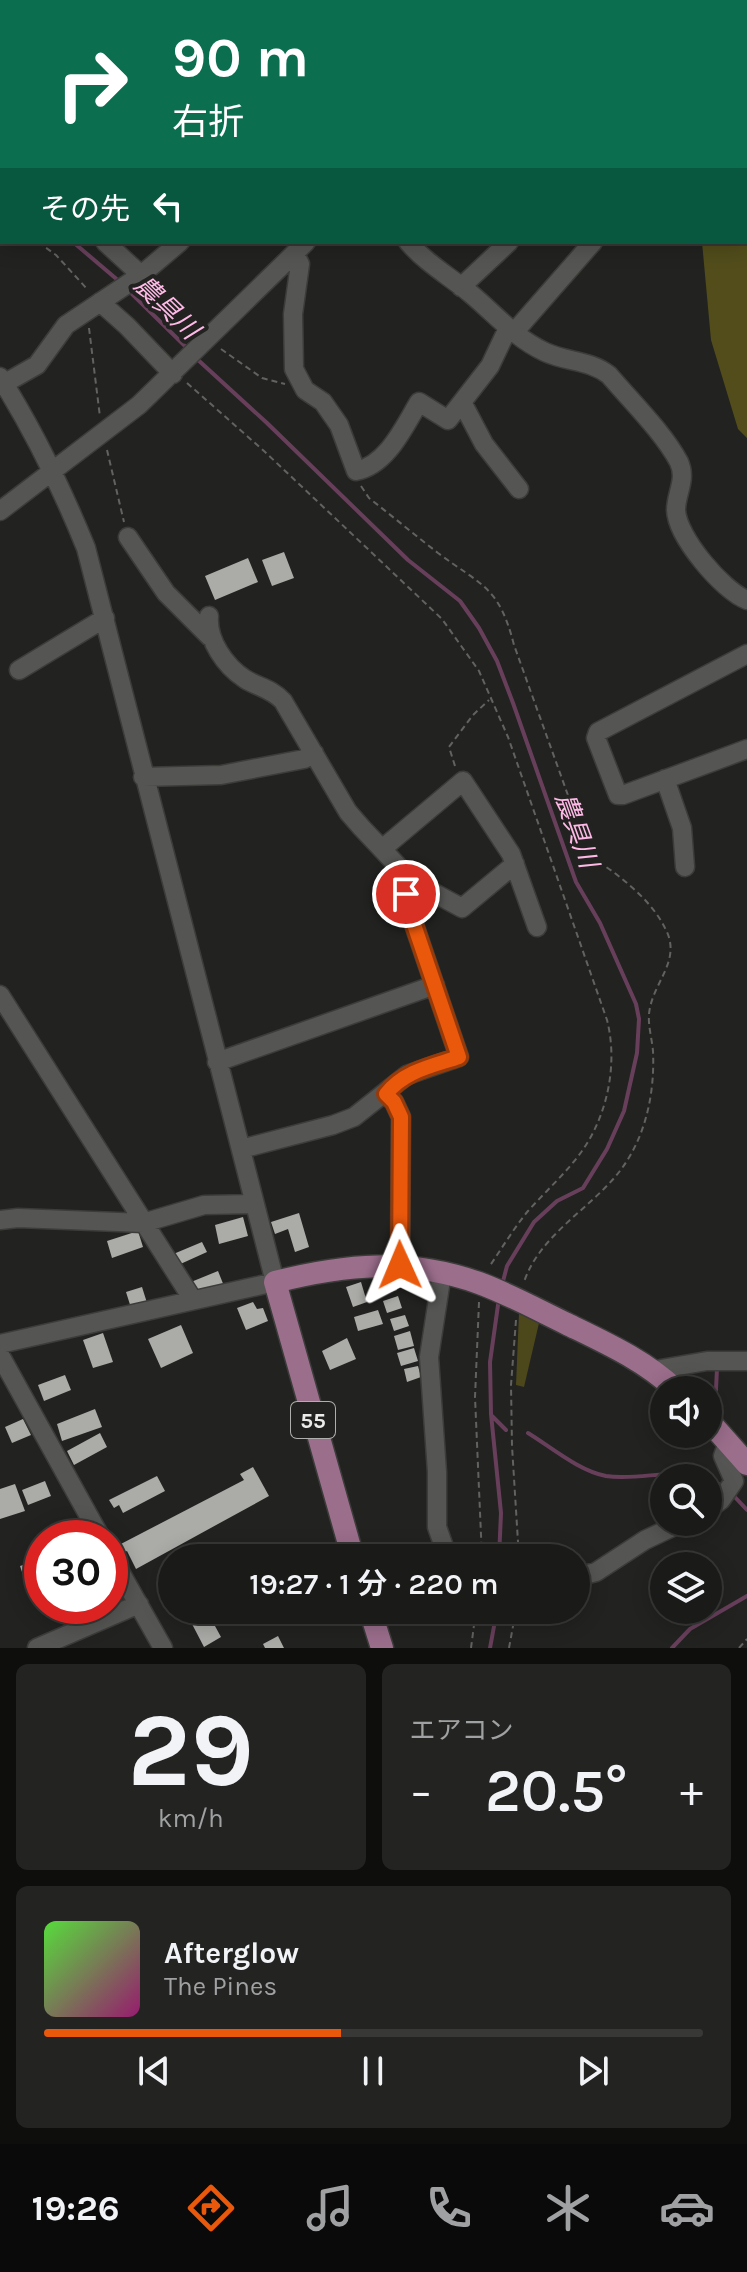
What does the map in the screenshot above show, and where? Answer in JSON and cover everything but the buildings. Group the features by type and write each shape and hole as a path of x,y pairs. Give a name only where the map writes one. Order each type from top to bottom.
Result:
{"main road":[{"path":"275,1282 348,1266 400,1265 442,1273 483,1283 619,1349 661,1376"},
{"name":"55","path":"275,1282 349,1544"},
{"path":"722,1435 747,1464"},
{"path":"374,1624 382,1648"}],"street":[{"path":"107,244 138,277"},
{"path":"0,1344 275,1282 86,548 52,473 2,382 37,365 66,325 138,277 178,244"},
{"path":"410,244 429,264 508,328 543,351 597,366 609,375 680,464 682,484 676,512 686,537 722,584 746,601"},
{"path":"461,287 507,244"},
{"path":"508,328 517,329 591,244"},
{"path":"301,248 293,314 296,376 305,390 331,412 346,440 356,471 373,465 396,439 419,402 448,420 490,366 508,328"},
{"path":"0,511 139,405 301,248"},
{"path":"103,300 175,371"},
{"path":"463,404 484,444 519,489"},
{"path":"128,537 166,593 210,637 240,675 278,695 348,812 412,881 462,908 515,864"},
{"path":"209,616 210,637"},
{"path":"19,670 105,618"},
{"path":"747,654 598,732 596,738 618,795 747,749"},
{"path":"143,777 221,775 304,759 314,753"},
{"path":"665,779 682,828 685,867"},
{"path":"382,849 463,781 515,864 537,927"},
{"path":"241,1149 354,1117 386,1094 396,1081 459,1057 406,901 412,881"},
{"path":"217,1062 435,985"},
{"path":"0,995 193,1300"},
{"path":"386,1094 401,1117 400,1265"},
{"path":"0,1220 143,1223 204,1205 255,1204"},
{"path":"442,1273 429,1357 437,1472 437,1527 442,1544"},
{"path":"0,1355 91,1520"},
{"path":"655,1370 707,1361 747,1361"},
{"path":"722,1498 734,1481 723,1456 728,1442"},
{"path":"590,1574 653,1536"},
{"path":"128,1585 163,1648"},
{"path":"37,1648 139,1604"}],"path":[{"path":"41,244 103,300"},
{"path":"206,340 262,378 305,390"},
{"path":"175,371 442,619 479,671 518,766 607,1020 613,1063 595,1129 581,1152 526,1214 483,1283 475,1397 481,1544"},
{"path":"356,471 369,498 447,560 468,572 494,596 507,616 514,645 588,851 595,861 641,894 671,940 671,962 649,1013 653,1051 652,1097 646,1122 617,1174 592,1201 563,1225 526,1275 516,1300 511,1400 518,1544"},
{"path":"450,756 449,747 473,715 491,698"},
{"path":"471,1648 474,1624"},
{"path":"509,1648 513,1624"},
{"path":"739,1648 747,1639"}],"shaded area":[{"path":"702,244 747,244 747,438 738,429 711,340"},
{"path":"519,1313 539,1323 524,1387 516,1385"}],"waterway":[{"name":"農具川","path":"75,244 120,282"},
{"name":"農具川","path":"129,291 188,349"},
{"name":"農具川","path":"197,359 408,560 460,601 479,628 497,661 576,882 600,923 636,1004 639,1019 637,1053 624,1111 607,1149 583,1188 557,1201 534,1222 507,1266 502,1285"},
{"name":"農具川","path":"499,1298 490,1362 491,1414 501,1513 500,1544"},
{"path":"717,1368 717,1376"},
{"path":"492,1416 506,1430"},
{"path":"528,1433 596,1473 619,1477 650,1476"},
{"path":"732,1494 747,1510"},
{"path":"672,1648 690,1629 747,1596"},
{"name":"農具川","path":"490,1648 494,1624"}],"route":[{"path":"400,1265 401,1117 386,1094 396,1081 407,1075 459,1057 406,894"}]}
